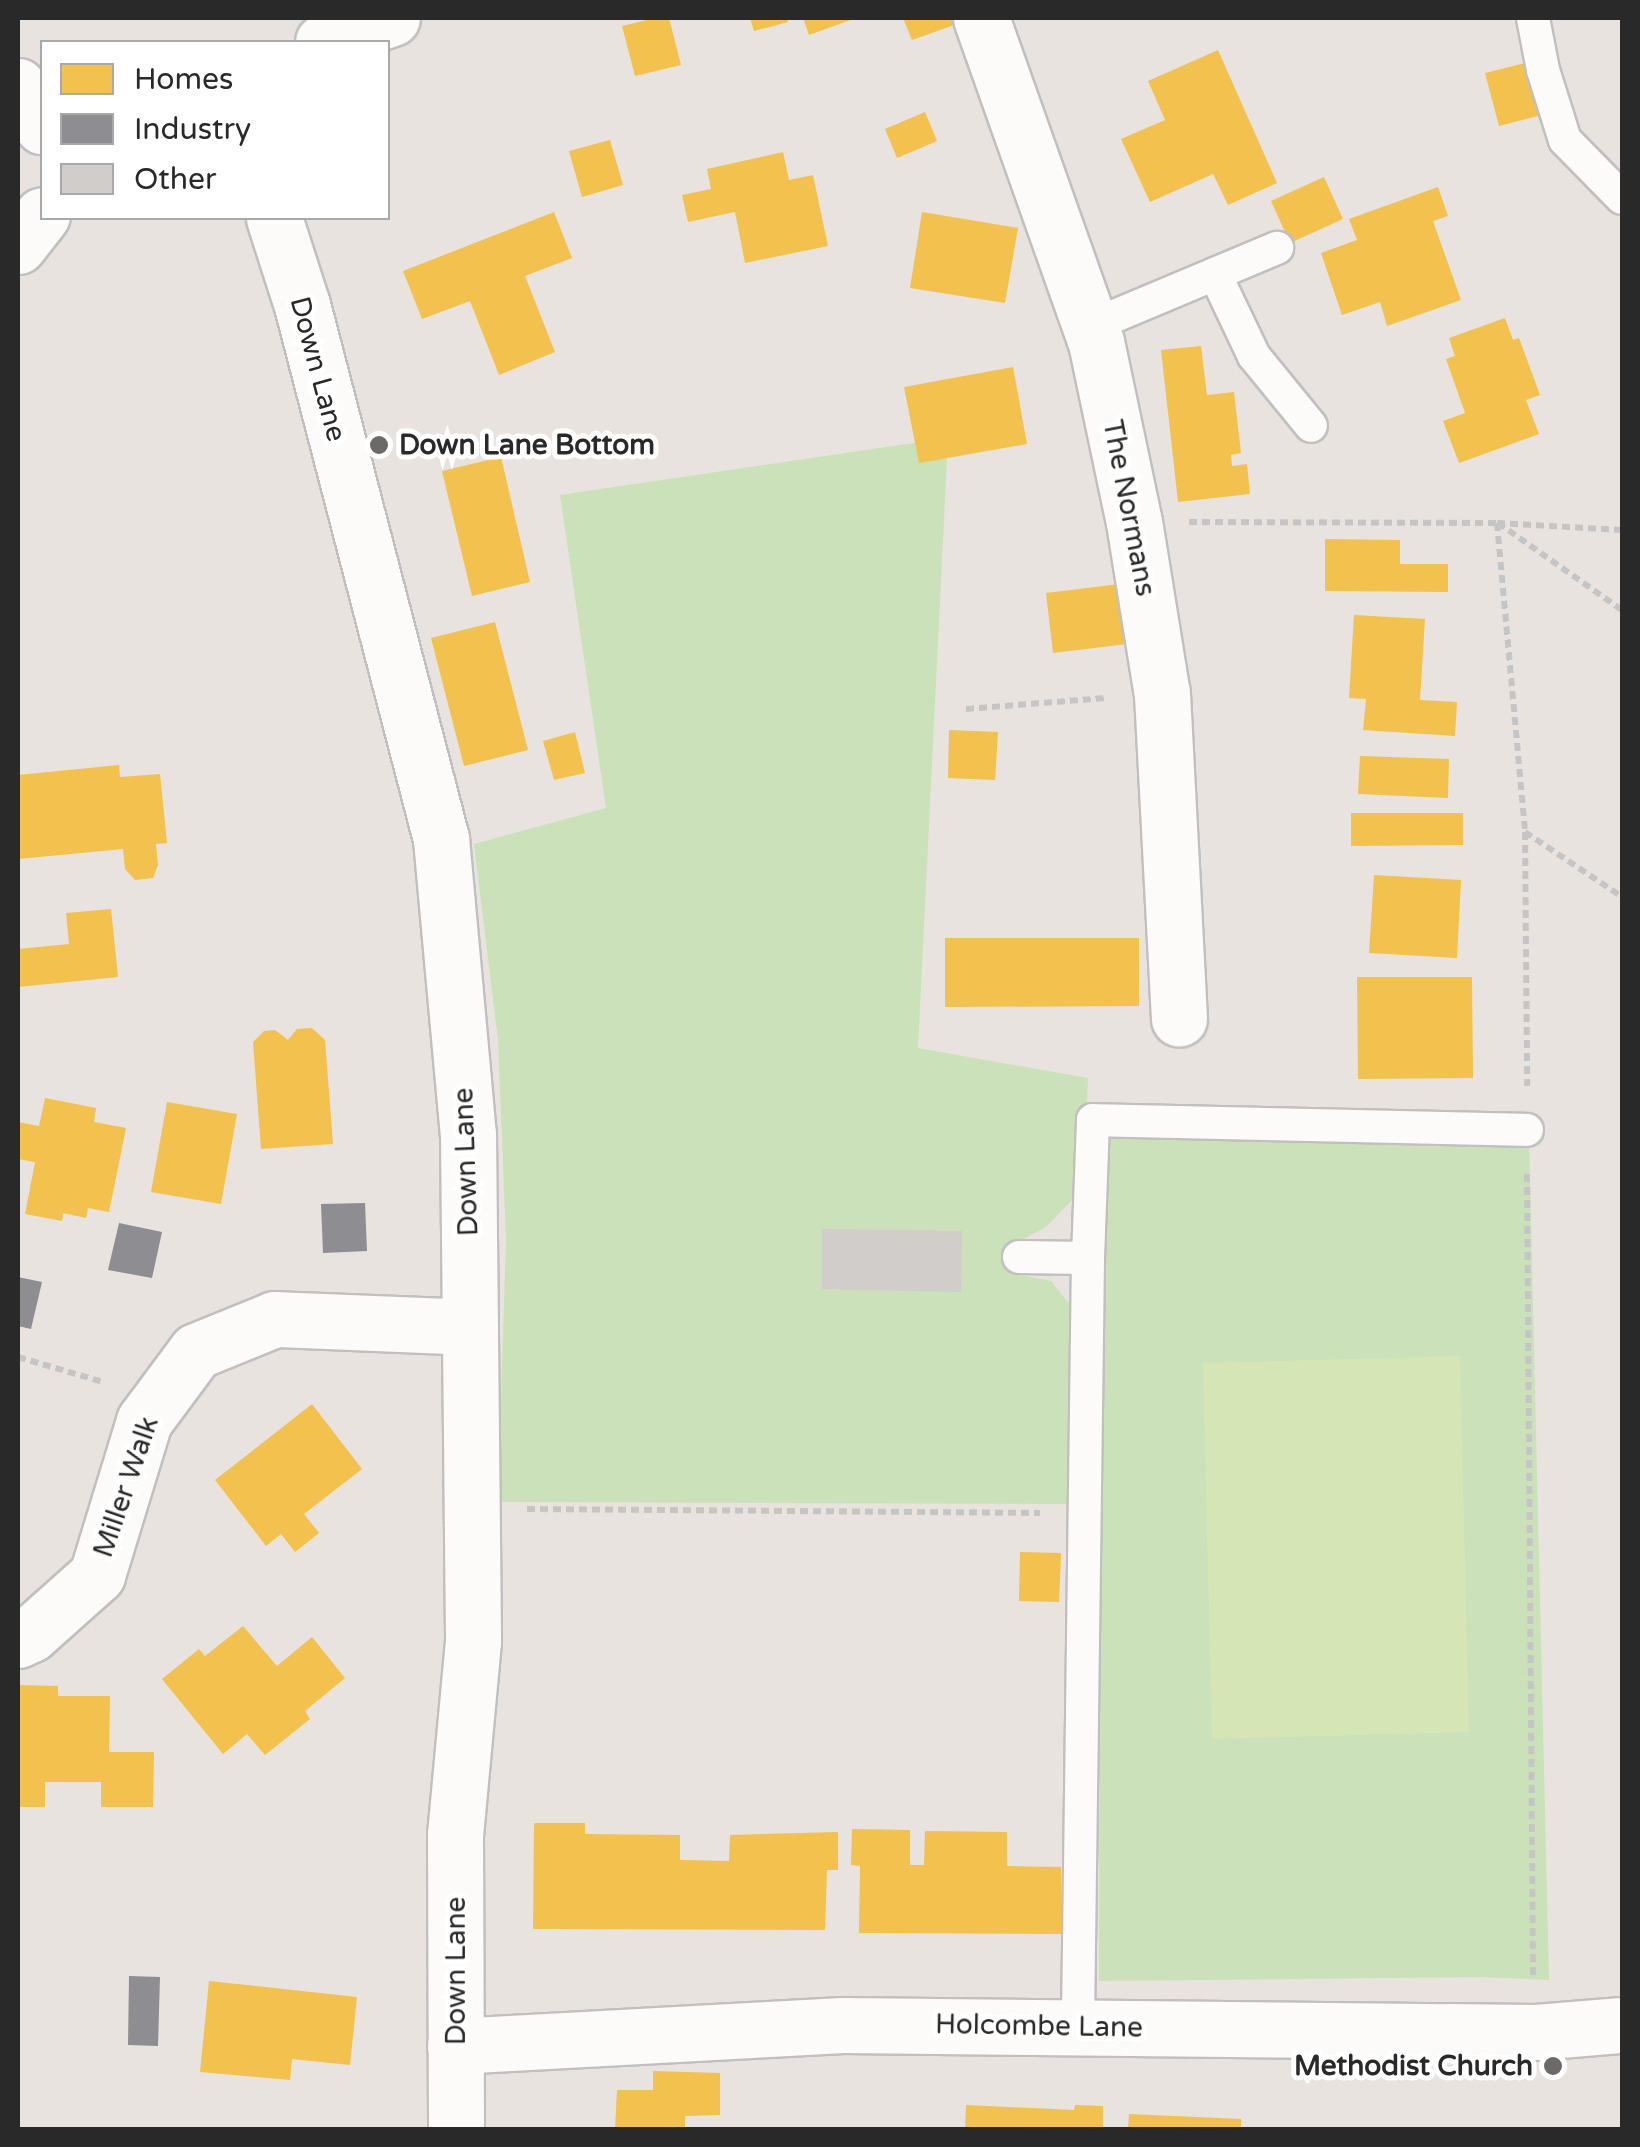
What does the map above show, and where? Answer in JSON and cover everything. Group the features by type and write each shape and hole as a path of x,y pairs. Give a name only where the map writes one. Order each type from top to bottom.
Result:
{"street":[{"name":"The Normans","path":"981,18 1091,326 1134,522 1162,694 1179,1019"},
{"path":"329,40 383,19"},
{"path":"18,86 40,123"},
{"path":"18,246 40,218"},
{"name":"Down Lane","path":"275,220 302,305 441,839 468,1134 473,1641 456,1834 456,2130"},
{"name":"Miller Walk","path":"18,1640 31,1634 97,1575 144,1421 196,1350 275,1319 470,1326"},
{"name":"Holcombe Lane","path":"456,2046 842,2025 1536,2032 1622,2025"}],"lane":[{"path":"1533,18 1542,70 1566,140 1622,198"},
{"path":"1091,326 1277,248"},
{"path":"1215,274 1254,356 1311,426"},
{"path":"1078,2026 1093,1120 1527,1130"},
{"path":"1019,1257 1088,1258"}],"path":[{"path":"1134,522 1498,523 1622,530"},
{"path":"1498,523 1622,610"},
{"path":"1498,523 1525,832 1536,2032"},
{"path":"966,709 1162,694"},
{"path":"1525,832 1622,897"},
{"path":"18,1358 159,1398"},
{"path":"530,1509 1085,1513"}],"green space":[{"path":"948,438 918,1048 1088,1078 1083,1189 1047,1226 1017,1243 1016,1274 1051,1281 1078,1315 1070,1504 498,1502 506,1239 498,1040 474,844 606,808 560,495"},
{"path":"1101,1121 1529,1136 1549,1980 1483,1977 1099,1981"},
{"path":"1460,1356 1469,1732 1212,1739 1203,1363"}],"building: Homes":[{"path":"669,18 681,65 635,76 622,26"},
{"path":"750,18 787,18 788,22 754,31"},
{"path":"803,18 856,18 809,35"},
{"path":"903,18 951,18 954,25 912,40"},
{"path":"1218,50 1277,183 1228,205 1213,174 1150,202 1121,139 1165,120 1148,81"},
{"path":"1529,62 1542,115 1499,126 1485,73"},
{"path":"925,112 937,141 897,158 885,129"},
{"path":"610,140 623,185 582,197 569,151"},
{"path":"783,152 789,180 813,175 828,246 745,263 735,212 688,222 682,195 711,189 707,169"},
{"path":"1324,177 1343,219 1290,243 1271,201"},
{"path":"1438,187 1448,216 1433,221 1461,300 1387,326 1380,302 1342,315 1321,253 1357,240 1349,219"},
{"path":"554,212 572,258 525,276 555,352 499,375 470,301 422,319 403,271"},
{"path":"922,212 1018,228 1005,303 910,288"},
{"path":"1505,318 1513,340 1519,338 1540,395 1526,400 1539,434 1459,463 1443,421 1465,413 1446,359 1455,356 1449,338"},
{"path":"1201,346 1207,395 1234,392 1241,453 1231,455 1232,466 1247,464 1250,494 1178,502 1161,350"},
{"path":"1013,367 1027,444 919,463 904,387"},
{"path":"501,457 530,582 472,596 442,471"},
{"path":"1325,539 1400,540 1400,564 1448,564 1448,592 1325,591"},
{"path":"1128,583 1135,643 1053,653 1046,593"},
{"path":"1354,615 1425,619 1420,700 1457,702 1455,736 1363,730 1366,699 1349,698"},
{"path":"495,622 528,750 464,766 431,638"},
{"path":"949,730 998,732 995,780 948,778"},
{"path":"575,732 585,773 554,780 543,741"},
{"path":"1360,756 1449,759 1448,798 1358,794"},
{"path":"119,765 120,777 160,774 167,843 156,844 158,865 153,878 135,880 125,869 123,849 18,859 18,775"},
{"path":"1351,813 1463,813 1463,845 1351,846"},
{"path":"1374,875 1461,880 1457,958 1369,953"},
{"path":"111,909 118,977 18,987 18,949 69,944 66,913"},
{"path":"945,938 1139,938 1139,1006 945,1007"},
{"path":"1357,977 1472,977 1473,1078 1358,1079"},
{"path":"312,1028 325,1040 333,1144 261,1149 253,1042 264,1031 275,1030 288,1040 297,1029"},
{"path":"45,1098 96,1108 94,1122 126,1128 109,1212 88,1208 86,1218 63,1213 62,1221 25,1214 35,1162 18,1159 18,1122 39,1126"},
{"path":"167,1102 237,1114 221,1204 151,1192"},
{"path":"312,1404 362,1469 304,1514 319,1533 295,1552 281,1534 266,1546 215,1480"},
{"path":"1020,1552 1061,1553 1059,1602 1019,1601"},
{"path":"243,1626 277,1666 312,1637 345,1678 305,1711 310,1719 265,1755 247,1734 223,1754 162,1679 199,1649 205,1656"},
{"path":"18,1685 58,1686 58,1696 110,1696 109,1752 154,1752 153,1807 101,1807 101,1782 45,1782 45,1807 18,1807"},
{"path":"534,1823 585,1823 585,1834 680,1835 680,1860 729,1861 730,1835 838,1832 838,1870 827,1870 825,1930 533,1929"},
{"path":"852,1829 910,1830 910,1865 924,1865 925,1831 1007,1832 1007,1866 1061,1867 1061,1934 859,1933 860,1866 851,1865"},
{"path":"209,1981 357,1997 350,2065 292,2059 290,2080 200,2072"},
{"path":"653,2071 720,2073 720,2115 685,2116 685,2130 615,2130 617,2090 653,2090"},
{"path":"966,2105 1074,2110 1075,2105 1103,2106 1103,2130 965,2130"},
{"path":"1129,2114 1241,2119 1241,2130 1128,2130"}],"building: Industry":[{"path":"365,1203 367,1251 323,1253 321,1204"},
{"path":"119,1223 162,1232 152,1278 108,1270"},
{"path":"18,1277 42,1282 31,1329 18,1326"},
{"path":"129,1976 160,1977 158,2046 128,2045"}],"building: Other":[{"path":"822,1229 962,1231 961,1292 822,1289"}],"place":[{"name":"Down Lane Bottom","path":"379,445"},
{"name":"Methodist Church","path":"1553,2066"}]}
